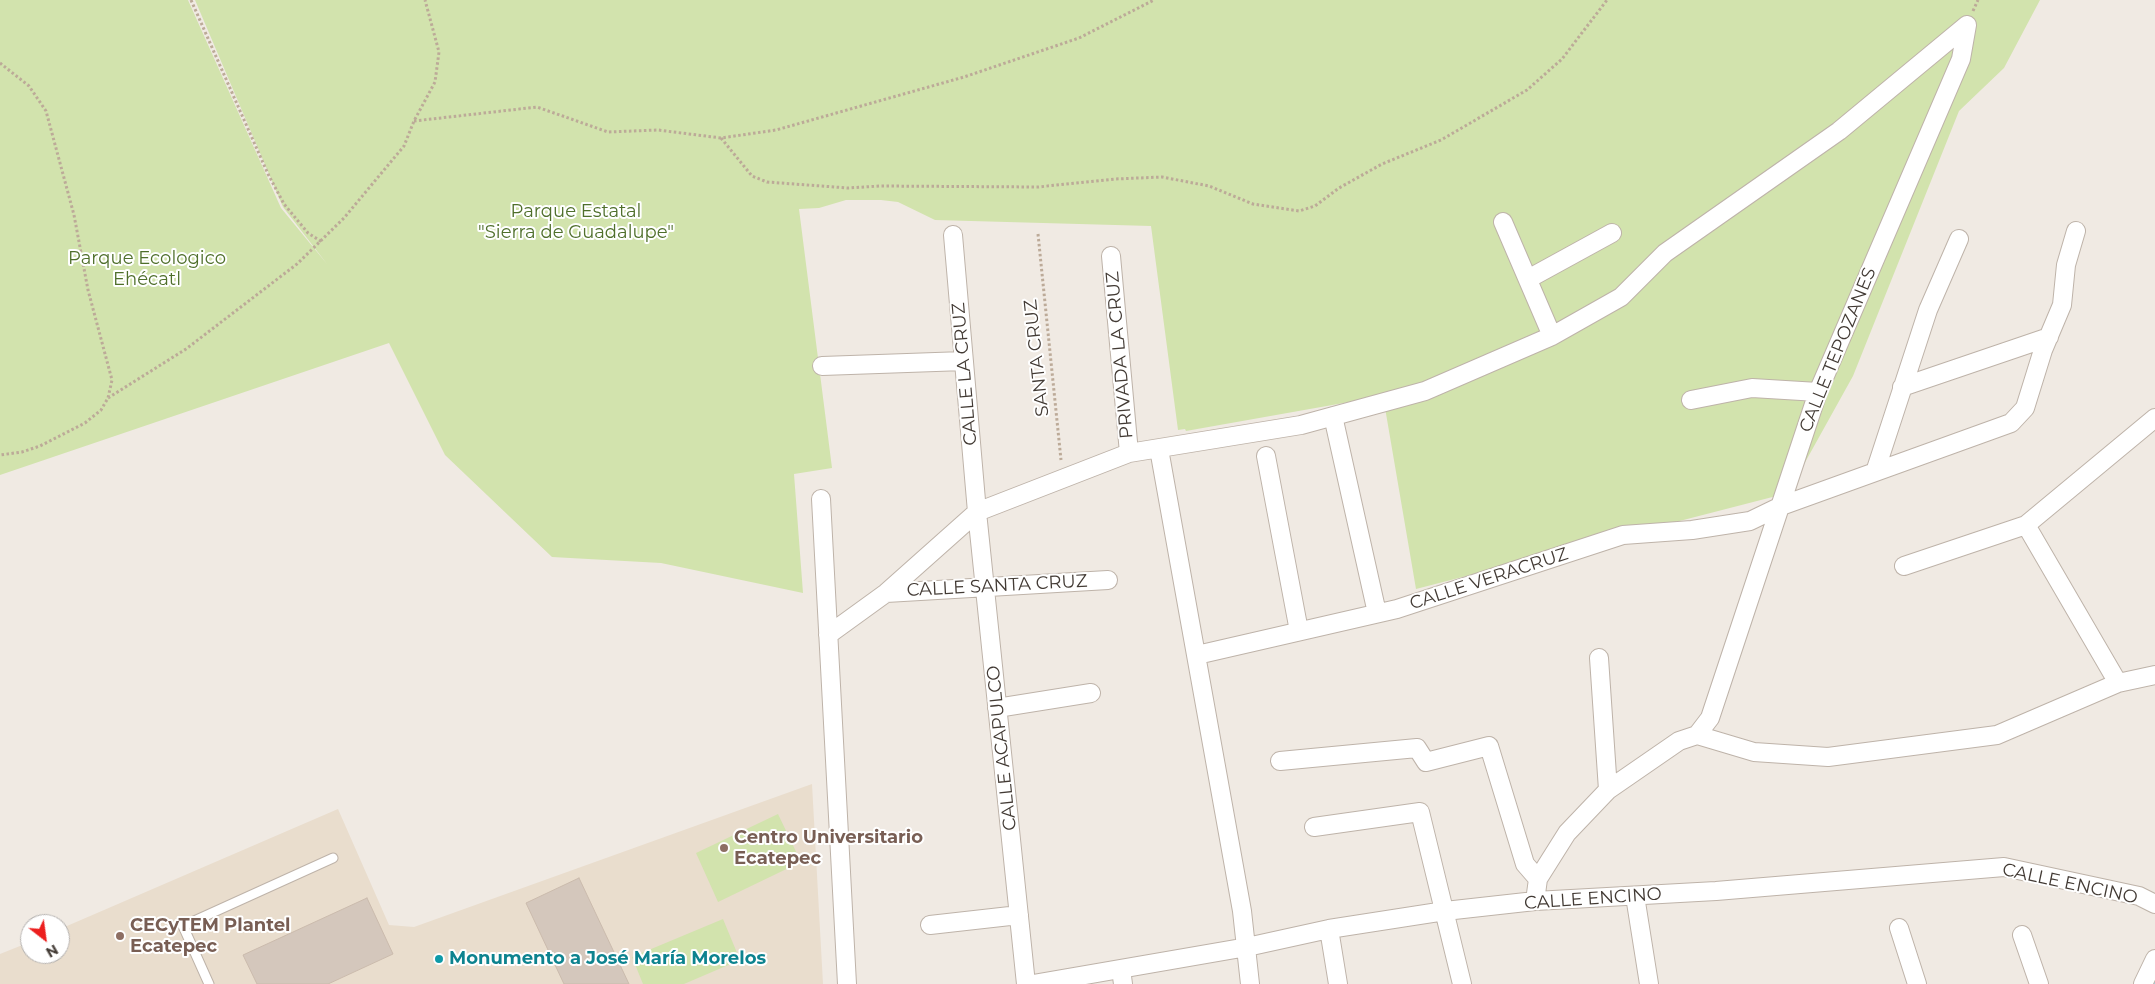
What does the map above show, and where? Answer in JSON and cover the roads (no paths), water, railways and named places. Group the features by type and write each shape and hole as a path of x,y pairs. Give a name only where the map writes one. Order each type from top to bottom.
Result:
{"street":[{"name":"CALLE TEPOZANES","path":"1552,336 1621,296 1665,253 1839,131 1967,25 1961,59 1818,392 1710,718 1697,734"},
{"path":"828,635 886,593 976,512 1129,453 1301,425 1425,391 1552,336 1503,222"},
{"name":"CALLE VERACRUZ","path":"1197,655 1397,609 1623,535 1692,530 1750,521 1781,506 2011,423 2025,408 2062,304 2066,265 2076,231"},
{"path":"1528,279 1612,233"},
{"name":"CALLE LA CRUZ","path":"953,235 976,512"},
{"path":"1875,472 1928,310 1958,239"},
{"name":"PRIVADA LA CRUZ","path":"1111,256 1129,453"},
{"path":"1902,387 2049,337"},
{"path":"822,366 964,361"},
{"path":"1691,400 1752,388 1818,392"},
{"path":"1334,416 1377,614"},
{"path":"1904,566 2026,525 2155,418"},
{"path":"1159,448 1242,911 1250,984"},
{"path":"1266,456 1299,631"},
{"path":"821,499 847,984"},
{"name":"CALLE ACAPULCO","path":"976,512 1026,984"},
{"path":"2026,525 2118,684"},
{"name":"CALLE SANTA CRUZ","path":"886,593 1108,580"},
{"path":"1599,658 1608,790"},
{"path":"1535,902 1538,879 1567,833 1608,790 1680,740 1697,734 1754,752 1828,757 1997,735 2118,684 2155,675"},
{"path":"997,708 1091,693"},
{"path":"1280,761 1417,748 1426,762 1490,746 1525,864 1538,879"},
{"path":"1314,828 1420,812 1446,911 1462,984"},
{"name":"CALLE ENCINO","path":"1033,984 1122,976 1329,929 1446,911 1535,902 2004,867 2139,896 2155,904"},
{"path":"1635,896 1649,984"},
{"path":"930,925 1019,915"},
{"path":"1900,928 1917,984"},
{"path":"1329,929 1338,984"},
{"path":"2022,935 2039,984"},
{"path":"2143,984 2155,959"}],"lane":[{"path":"209,984 183,926 333,858"}],"place":[{"name":"Centro Universitario Ecatepec","path":"724,848"},
{"name":"CECyTEM Plantel Ecatepec","path":"120,936"},
{"name":"Monumento a José María Morelos","path":"439,959"}],"park label":[{"name":"Parque Estatal \"Sierra de Guadalupe\"","path":"576,222"},
{"name":"Parque Ecologico Ehécatl","path":"147,269"}]}
